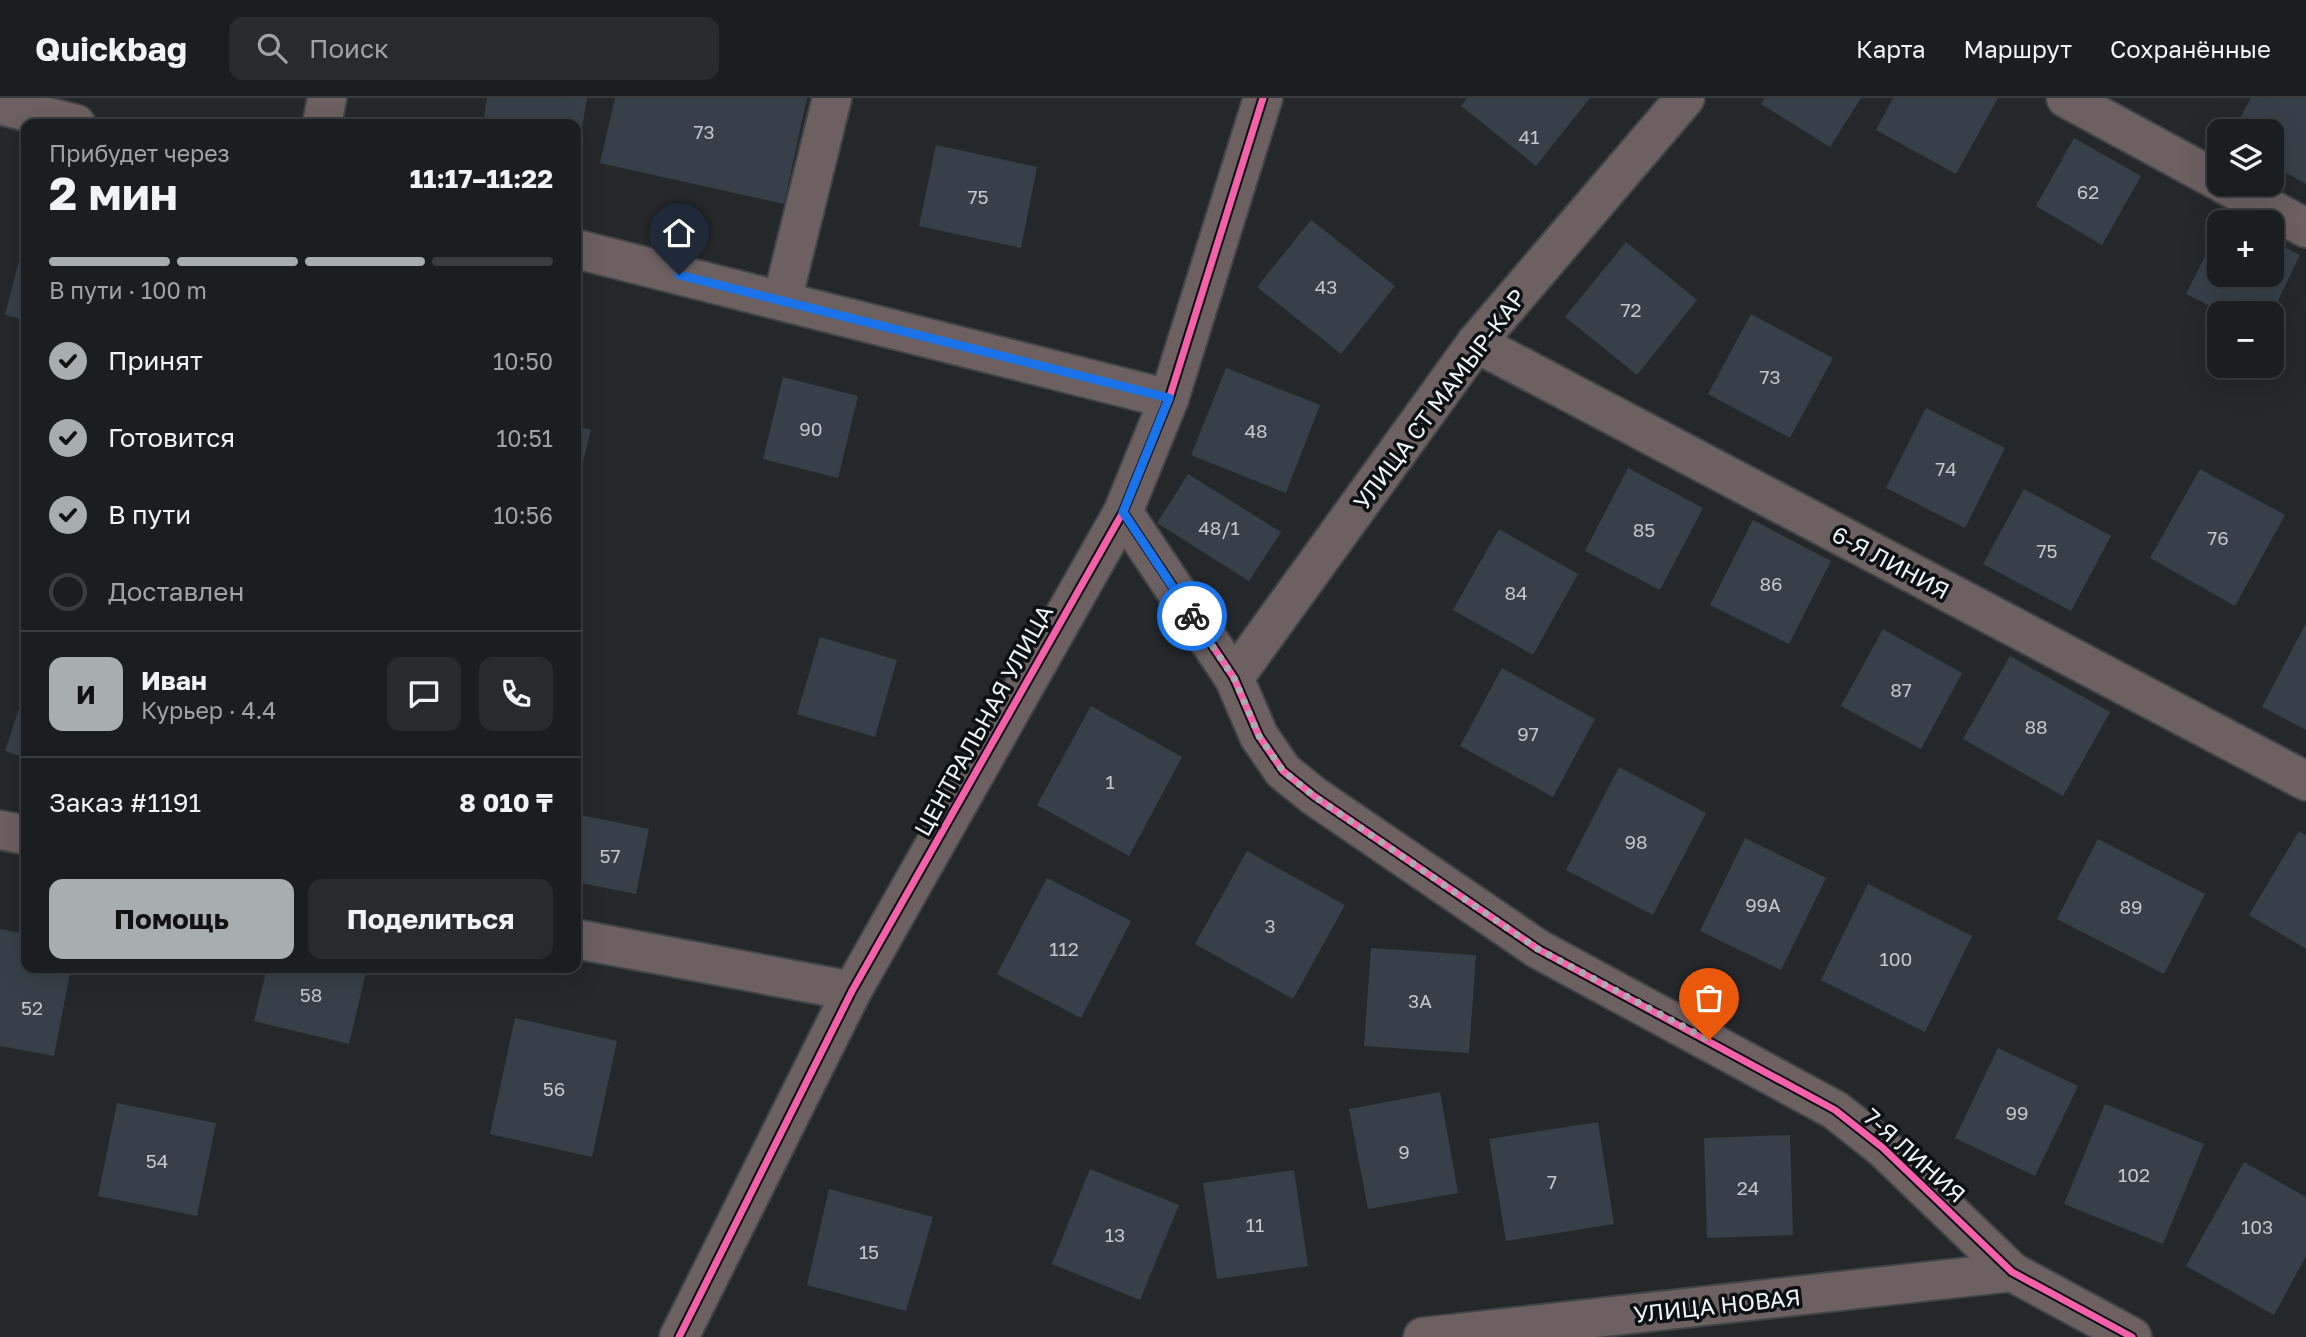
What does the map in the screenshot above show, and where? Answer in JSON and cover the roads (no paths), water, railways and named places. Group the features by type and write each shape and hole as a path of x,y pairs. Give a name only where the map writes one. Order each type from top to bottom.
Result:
{"street":[{"path":"322,119 327,98"},
{"path":"782,301 832,98"},
{"name":"ЦЕНТРАЛЬНАЯ УЛИЦА","path":"679,1337 852,991 1123,512 1169,398 1263,98"},
{"name":"УЛИЦА СТ МАМЫР-КАР","path":"1234,678 1476,343 1685,98"},
{"path":"2066,98 2207,174"},
{"path":"0,105 56,119"},
{"path":"2246,196 2306,228"},
{"path":"581,250 1169,398"},
{"name":"6-Я ЛИНИЯ","path":"1476,343 2306,781"},
{"name":"7-Я ЛИНИЯ","path":"1123,512 1234,678 1259,736 1283,771 1314,796 1538,949 1835,1110 1883,1148 2012,1272 2132,1337"},
{"path":"0,830 21,834"},
{"path":"581,940 852,991"},
{"name":"УЛИЦА НОВАЯ","path":"1423,1337 2012,1272"}]}
